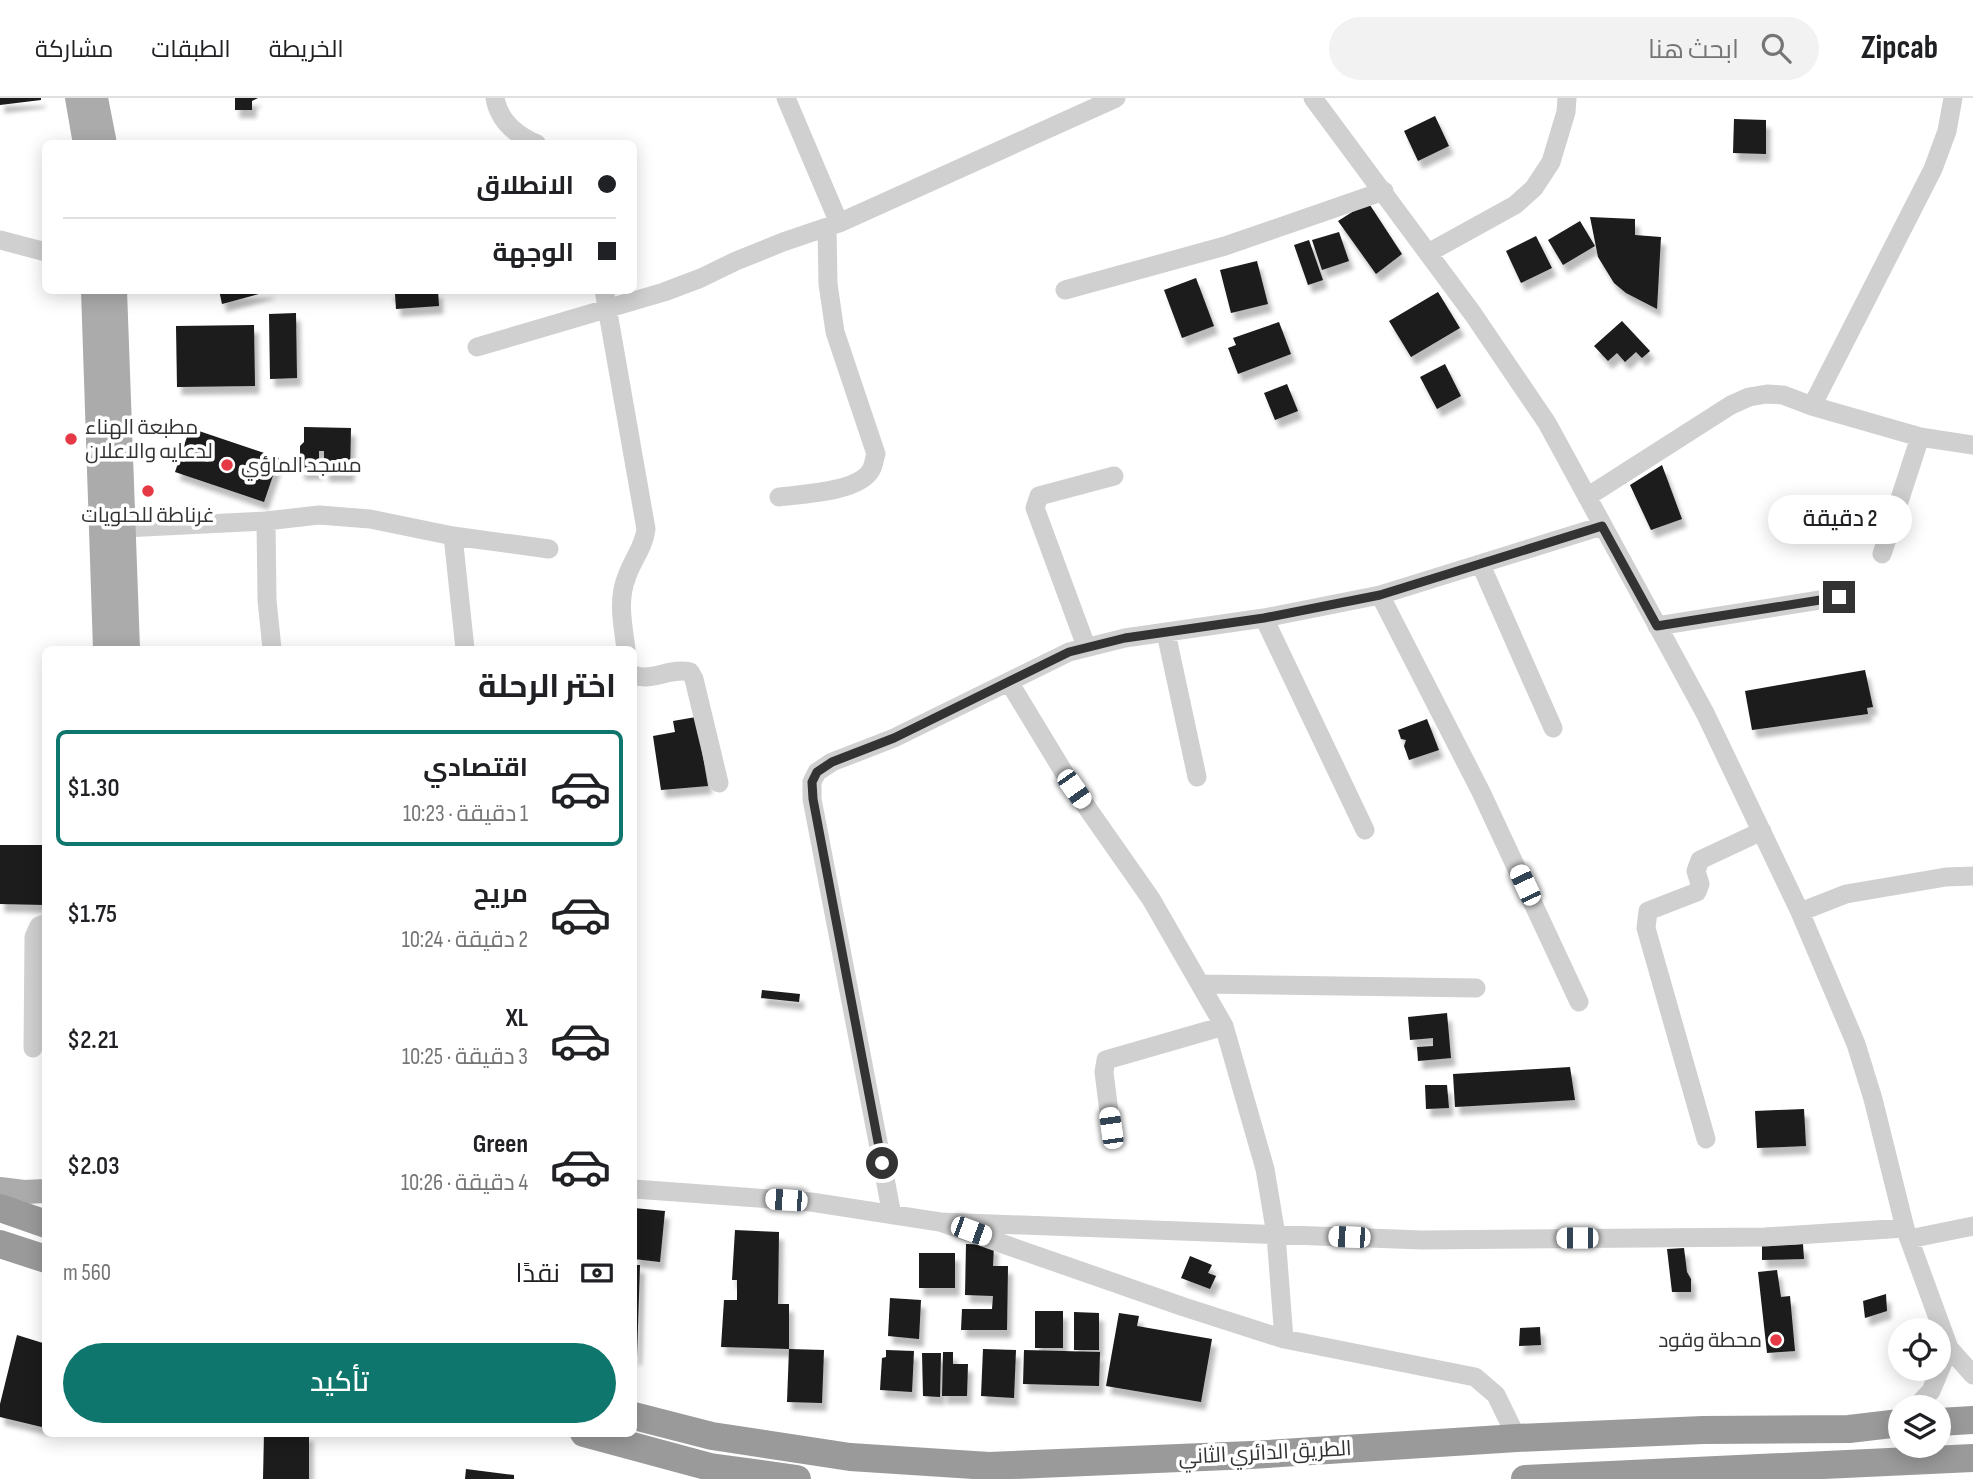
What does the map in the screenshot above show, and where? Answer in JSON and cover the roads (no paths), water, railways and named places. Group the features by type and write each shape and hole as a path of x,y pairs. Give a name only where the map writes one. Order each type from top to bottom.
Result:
{"highway":[{"path":"0,1208 42,1223"},
{"path":"0,1244 42,1258"},
{"name":"الطريق الدائري الثاني","path":"637,1417 712,1436 850,1457 989,1466 1251,1455 1517,1438 1703,1430 1849,1429 1888,1424"},
{"path":"1951,1421 1973,1420"},
{"path":"599,1437 710,1467 797,1479"},
{"path":"1525,1479 1973,1458"}],"main road":[{"path":"77,98 84,140"},
{"path":"96,98 104,140"},
{"path":"94,294 106,351 124,528 128,646"},
{"path":"105,646 106,351 114,294"},
{"path":"0,1189 42,1191"}],"street":[{"path":"495,98 504,121 528,140"},
{"path":"779,496 818,493 857,483 871,471 876,454 835,332 828,284 833,226 786,98"},
{"path":"477,346 606,298 664,292 701,278 783,242 833,226 1116,98"},
{"path":"1313,98 1384,191 1547,423 1705,713 1800,912 1856,1044 1873,1099 1907,1234 1938,1318"},
{"path":"1428,253 1515,205 1534,188 1551,162 1566,112 1567,98"},
{"path":"1812,406 1933,169 1947,131 1953,98"},
{"path":"1065,290 1225,246 1384,191"},
{"path":"0,240 42,251"},
{"path":"606,298 646,529 644,543 625,579 621,597 626,646"},
{"path":"1587,496 1731,404 1767,394 1783,396 1920,437 1973,445"},
{"path":"1882,555 1920,437"},
{"path":"1086,646 1035,508 1039,496 1114,476"},
{"path":"124,528 266,521 319,515 370,519 453,536 549,549"},
{"path":"266,521 267,600 272,646"},
{"path":"892,1214 815,813 812,782 817,772 832,762 894,738 1040,664 1086,646 1264,618 1380,595 1602,526"},
{"path":"453,536 465,646"},
{"path":"1481,565 1553,728"},
{"path":"1380,595 1481,792 1579,1002"},
{"path":"1657,626 1839,597"},
{"path":"1264,618 1365,830"},
{"path":"1166,633 1197,777"},
{"path":"637,676 675,670 690,672 694,679 719,783"},
{"path":"1009,682 1074,789 1152,899 1224,1026 1265,1169 1276,1235 1284,1339"},
{"path":"1706,1139 1646,928 1647,911 1697,892 1700,888 1696,871 1700,860 1762,831"},
{"path":"1800,912 1846,894 1946,877 1973,876"},
{"path":"33,1048 34,937 38,926 42,924"},
{"path":"1202,984 1476,988"},
{"path":"1111,1128 1104,1072 1106,1060 1224,1026"},
{"path":"637,1189 811,1202 940,1222 1422,1240 1907,1234 1973,1226"},
{"path":"940,1222 1284,1339 1475,1377 1496,1395 1517,1438"},
{"path":"1951,1350 1973,1375"}],"place":[{"name":"مطبعة الهناء لدعايه والاعلان","path":"71,439"},
{"name":"مسجد الماؤي","path":"227,465"},
{"name":"غرناطة للحلويات","path":"148,491"},
{"name":"محطة وقود","path":"1776,1340"}]}
